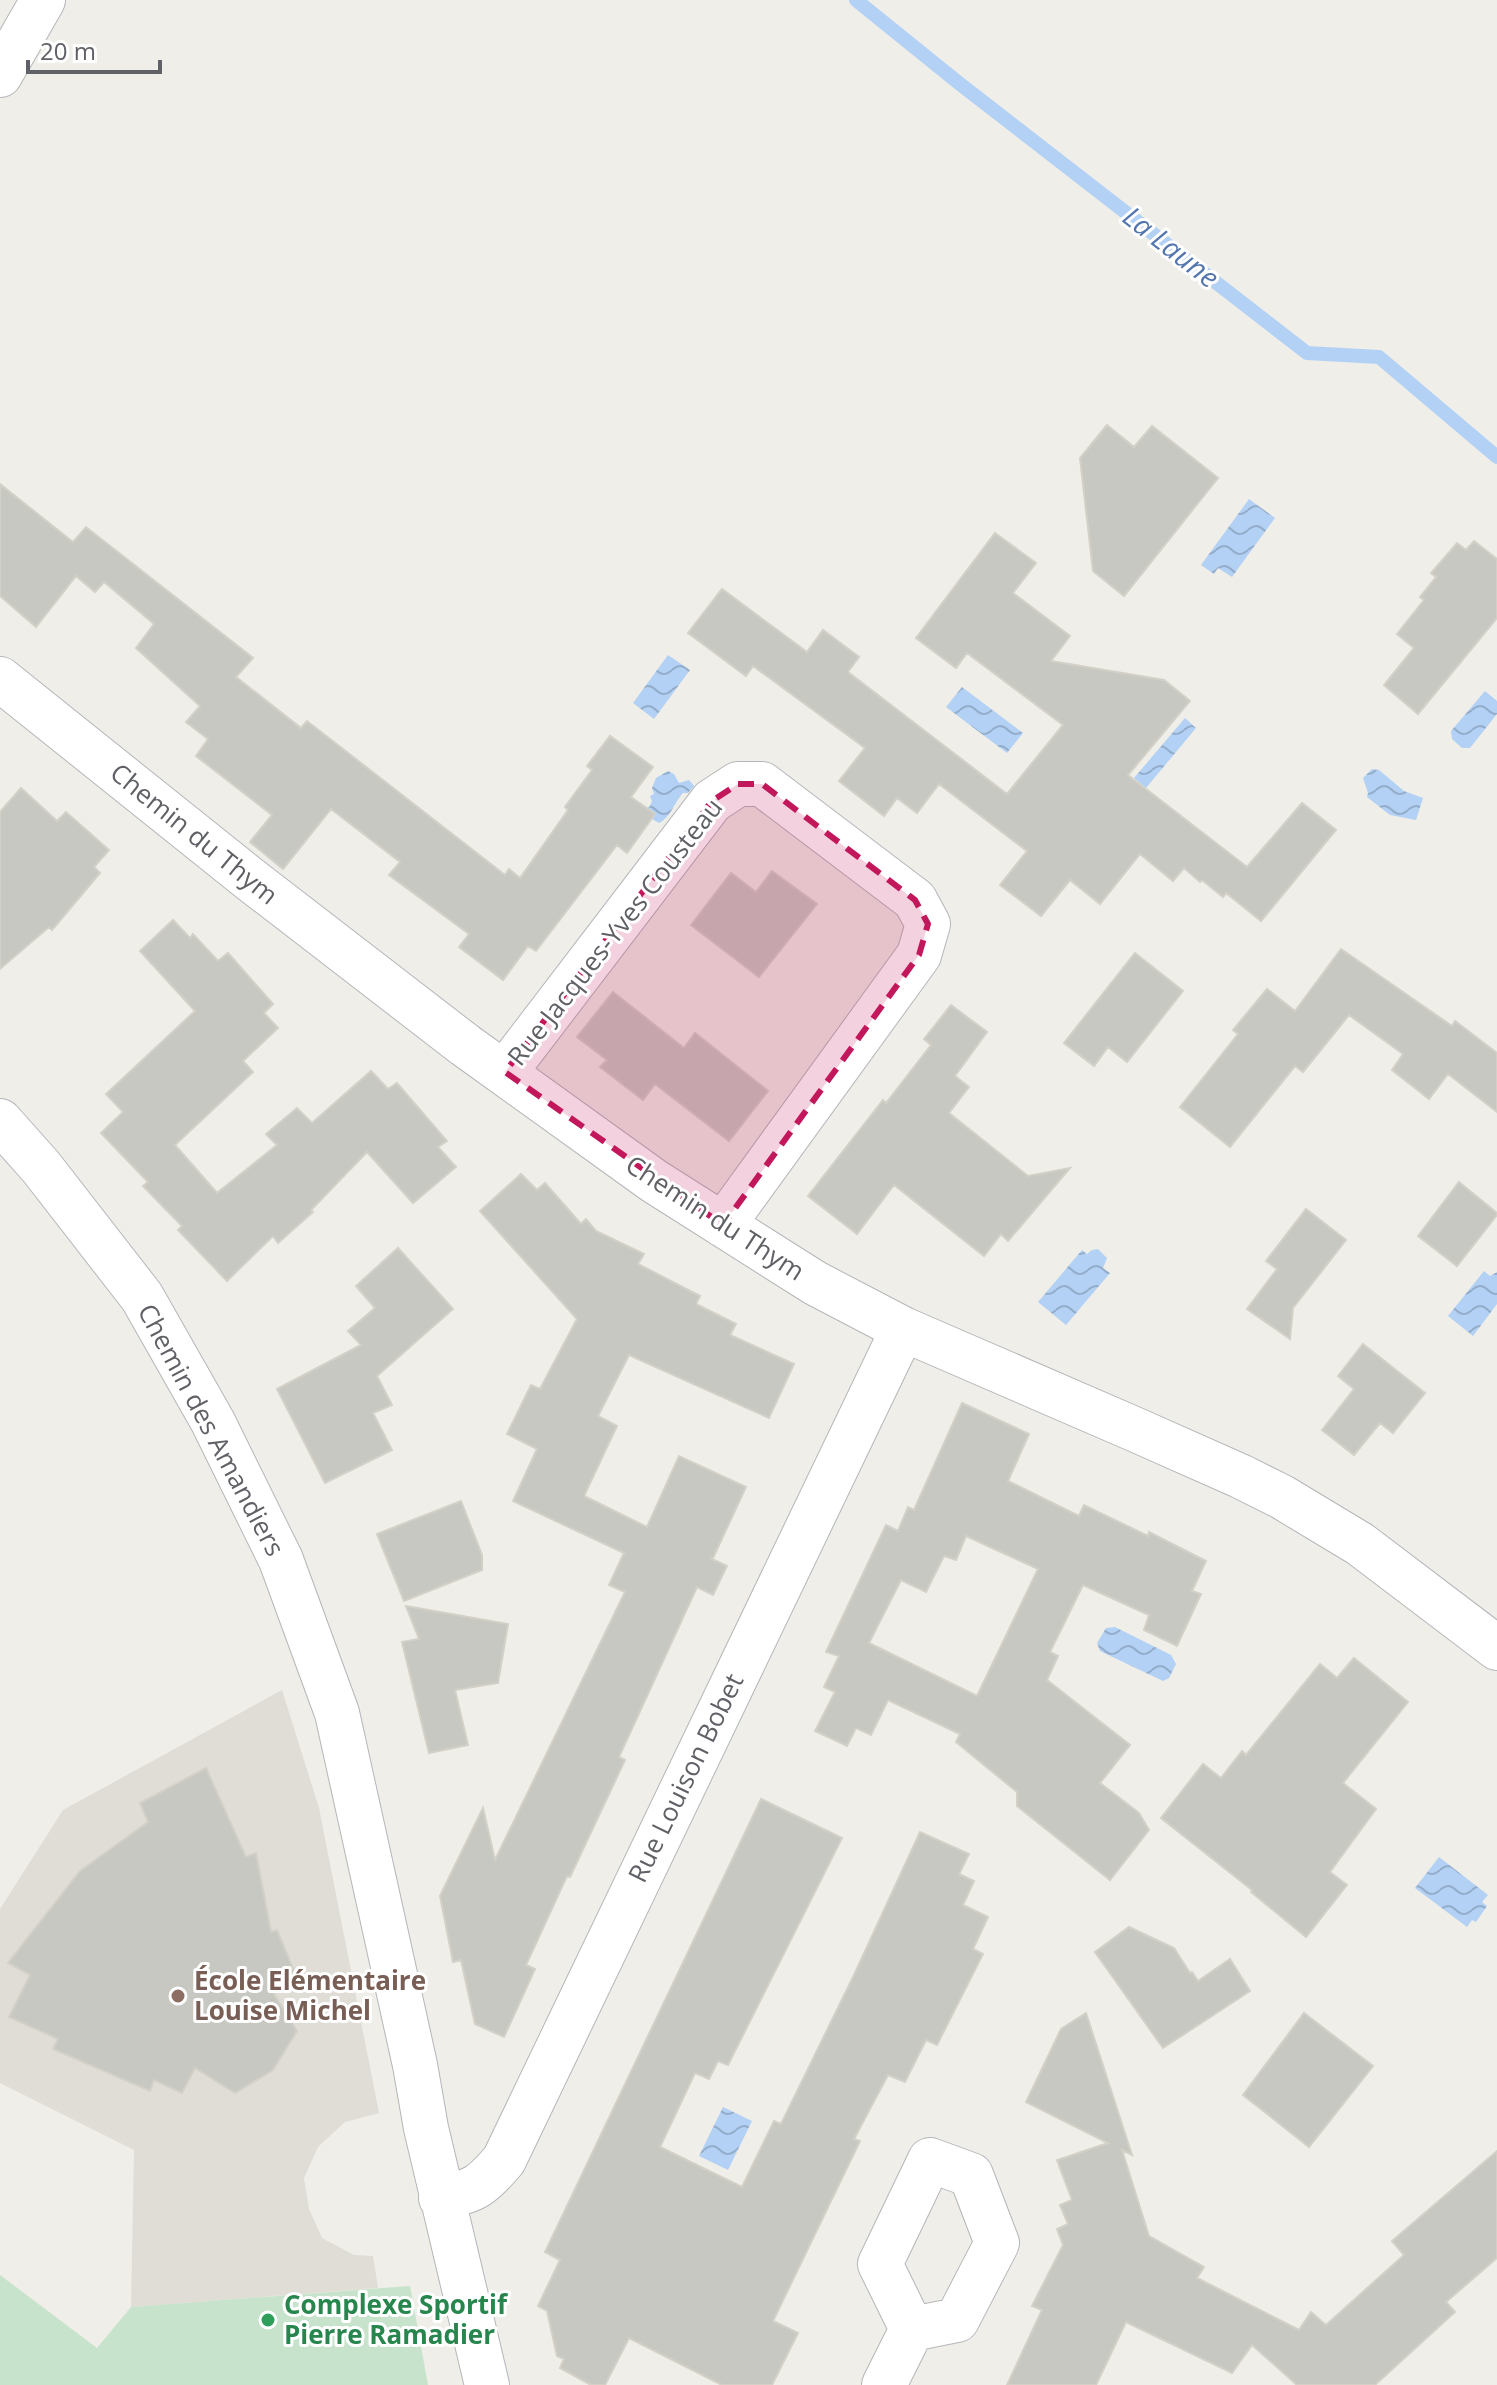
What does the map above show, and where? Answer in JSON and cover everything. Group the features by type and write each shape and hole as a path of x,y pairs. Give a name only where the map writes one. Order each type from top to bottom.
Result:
{"street":[{"path":"0,75 43,0"},
{"name":"Chemin du Thym","path":"0,679 251,880 465,1045 654,1181 815,1283 903,1329 1282,1497 1360,1544 1497,1648"},
{"name":"Rue Jacques-Yves Cousteau","path":"505,1072 712,801 738,784 762,784 915,900 928,924 919,955 723,1225"},
{"name":"Chemin des Amandiers","path":"0,1121 41,1167 142,1297 213,1422 281,1560 337,1713 415,2065 441,2198 487,2385"},
{"name":"Rue Louison Bobet","path":"441,2198 470,2192 489,2178 504,2160 903,1329"},
{"path":"884,2385 912,2329"}],"highlighted area":[{"path":"738,784 762,784 915,900 928,924 919,955 723,1225 505,1072 712,801"}],"shaded area":[{"name":"École Elémentaire Louise Michel","path":"282,1690 319,1808 379,2113 345,2122 318,2147 304,2178 309,2209 322,2238 354,2255 373,2256 378,2288 131,2307 134,2150 0,2083 0,1909 63,1810"}],"green space":[{"name":"Complexe Sportif Pierre Ramadier","path":"0,2275 97,2348 131,2307 410,2286 428,2385 0,2385"}],"water":[{"path":"1249,499 1275,518 1232,577 1218,568 1214,574 1201,565"},
{"path":"668,655 690,670 654,719 633,703"},
{"path":"962,687 1023,733 1007,753 946,707"},
{"path":"1485,691 1497,701 1497,714 1470,748 1462,748 1452,739 1451,731"},
{"path":"1185,718 1196,728 1146,788 1134,778"},
{"path":"1372,769 1379,770 1404,791 1423,798 1416,820 1390,815 1367,797 1363,778"},
{"path":"668,771 679,783 689,780 694,786 688,793 683,793 667,817 659,823 652,819 655,814 647,808 652,801 650,796 654,794 652,788 656,778"},
{"path":"1098,1249 1107,1258 1103,1268 1110,1273 1066,1325 1038,1302 1082,1250 1087,1254"},
{"path":"1484,1271 1490,1276 1497,1272 1497,1304 1473,1336 1448,1316"},
{"path":"1115,1627 1171,1655 1176,1664 1169,1678 1163,1681 1100,1651 1097,1643 1106,1628"},
{"path":"1439,1857 1488,1895 1482,1902 1487,1906 1476,1922 1472,1920 1467,1927 1415,1888"},
{"path":"723,2107 752,2121 728,2170 699,2156"}],"building":[{"path":"1107,425 1134,447 1152,426 1218,478 1124,596 1093,571 1080,458"},
{"path":"0,484 73,542 86,527 253,658 236,677 301,728 307,721 505,875 509,869 520,878 568,810 565,807 592,770 587,766 610,736 653,767 631,797 655,814 627,853 617,845 536,951 528,946 503,980 459,947 469,934 389,875 400,862 331,809 283,869 250,842 272,815 196,756 208,739 186,722 200,706 136,648 154,624 104,582 95,592 76,576 36,627 0,596"},
{"path":"995,533 1036,563 1013,593 1070,636 1051,661 1164,680 1190,701 1128,775 1247,867 1302,803 1336,830 1261,921 1226,893 1223,897 1184,868 1173,881 1140,854 1100,904 1070,880 1041,916 1000,885 1027,851 939,784 917,813 897,798 884,816 839,781 865,748 753,666 746,676 688,633 722,589 807,652 823,630 859,657 848,672 1007,794 1063,725 967,653 956,668 916,638"},
{"path":"1474,541 1497,559 1497,618 1418,714 1384,685 1414,648 1397,634 1424,600 1420,597 1436,577 1431,573 1457,543 1466,550"},
{"path":"21,788 57,821 66,812 109,850 94,867 100,873 52,930 49,927 0,969 0,812"},
{"path":"772,871 817,904 759,977 691,925 731,873 756,892"},
{"path":"173,920 190,938 193,934 218,961 228,953 273,1004 264,1013 278,1028 243,1061 253,1072 175,1145 217,1193 277,1145 266,1134 297,1108 312,1123 371,1071 388,1089 397,1083 447,1141 438,1147 456,1167 413,1203 367,1152 311,1210 313,1212 278,1243 273,1236 227,1281 178,1230 182,1226 143,1186 148,1182 101,1133 123,1112 106,1094 195,1011 140,951"},
{"path":"1341,949 1452,1026 1455,1021 1497,1053 1497,1112 1448,1074 1429,1099 1392,1070 1403,1054 1349,1015 1303,1072 1295,1066 1230,1147 1180,1107 1238,1034 1233,1030 1267,989 1295,1011"},
{"path":"1135,953 1183,991 1127,1062 1108,1047 1094,1066 1064,1043"},
{"path":"613,992 684,1048 695,1033 768,1091 729,1141 655,1084 643,1100 600,1067 607,1060 577,1037"},
{"path":"951,1005 987,1032 955,1076 969,1087 949,1113 1028,1176 1070,1168 1008,1241 1001,1234 984,1256 894,1185 857,1234 808,1196 883,1100 886,1103 931,1045 924,1039"},
{"path":"521,1174 537,1190 545,1183 581,1224 586,1219 596,1231 644,1254 638,1264 700,1296 696,1304 736,1324 730,1335 794,1364 769,1418 629,1355 598,1416 617,1426 584,1496 647,1527 679,1456 746,1487 713,1558 710,1558 727,1566 713,1595 697,1587 619,1757 625,1760 526,1965 535,1969 504,2037 475,2024 461,1960 453,1962 440,1896 483,1808 495,1860 625,1592 609,1585 624,1553 513,1501 537,1449 507,1434 531,1385 540,1389 577,1319 480,1211"},
{"path":"1459,1182 1497,1215 1457,1266 1418,1236"},
{"path":"1306,1209 1346,1240 1293,1308 1290,1339 1247,1309 1277,1269 1266,1261"},
{"path":"398,1248 453,1309 377,1376 392,1405 373,1413 392,1450 325,1483 277,1389 361,1345 348,1331 375,1308 356,1286"},
{"path":"1363,1344 1425,1393 1393,1433 1380,1423 1354,1455 1322,1430 1354,1389 1338,1376"},
{"path":"962,1403 1029,1434 1008,1481 1079,1516 1084,1505 1148,1536 1149,1532 1206,1561 1192,1591 1201,1594 1177,1646 1144,1630 1149,1615 1083,1585 1050,1652 1058,1656 1047,1680 1130,1745 1100,1783 1139,1813 1149,1830 1110,1880 1017,1806 1017,1792 956,1742 960,1734 888,1700 871,1735 856,1728 847,1746 815,1731 835,1692 824,1687 839,1656 826,1652 886,1525 898,1531 908,1507 914,1510","holes":["966,1536 1038,1569 977,1696 869,1643 901,1580 926,1592 944,1556 956,1560"]},
{"path":"461,1501 482,1555 482,1570 404,1601 377,1534"},
{"path":"406,1606 508,1624 498,1683 455,1690 468,1745 429,1753 402,1642 419,1639"},
{"path":"1354,1658 1408,1702 1343,1783 1376,1809 1330,1872 1347,1885 1306,1937 1161,1818 1203,1764 1221,1778 1242,1751 1246,1755 1320,1664 1337,1678"},
{"path":"206,1768 246,1857 256,1853 271,1932 277,1930 297,1978 272,1991 297,2031 273,2070 235,2093 195,2068 182,2093 154,2080 150,2091 53,2049 58,2039 9,2017 30,1975 8,1963 80,1871 148,1822 140,1803"},
{"path":"761,1799 842,1838 728,2065 718,2061 709,2079 695,2073 660,2147 742,2187 774,2121 781,2124 920,1832 969,1854 959,1874 974,1881 963,1905 988,1917 973,1949 983,1954 937,2045 926,2040 905,2082 888,2075 854,2139 860,2141 773,2321 798,2333 772,2385 722,2385 629,2338 605,2385 591,2385 560,2368 564,2359 557,2356 547,2311 538,2306 560,2260 545,2252"},
{"path":"1129,1927 1174,1948 1198,1981 1230,1959 1250,1991 1163,2048 1095,1952"},
{"path":"1086,2013 1132,2155 1122,2150 1149,2236 1204,2267 1197,2278 1299,2330 1311,2312 1326,2325 1404,2255 1392,2241 1497,2151 1497,2258 1446,2302 1455,2312 1375,2385 1297,2385 1252,2345 1232,2373 1126,2322 1096,2385 1007,2385 1042,2310 1032,2306 1063,2245 1057,2229 1068,2224 1060,2205 1072,2200 1057,2160 1108,2143 1026,2102 1061,2029"},
{"path":"1304,2013 1373,2066 1309,2147 1243,2095"}],"waterway":[{"name":"La Laune","path":"856,0 1307,353 1379,357 1497,457"}],"place":[{"name":"École Elémentaire Louise Michel","path":"178,1996"},
{"name":"Complexe Sportif Pierre Ramadier","path":"268,2320"}]}
